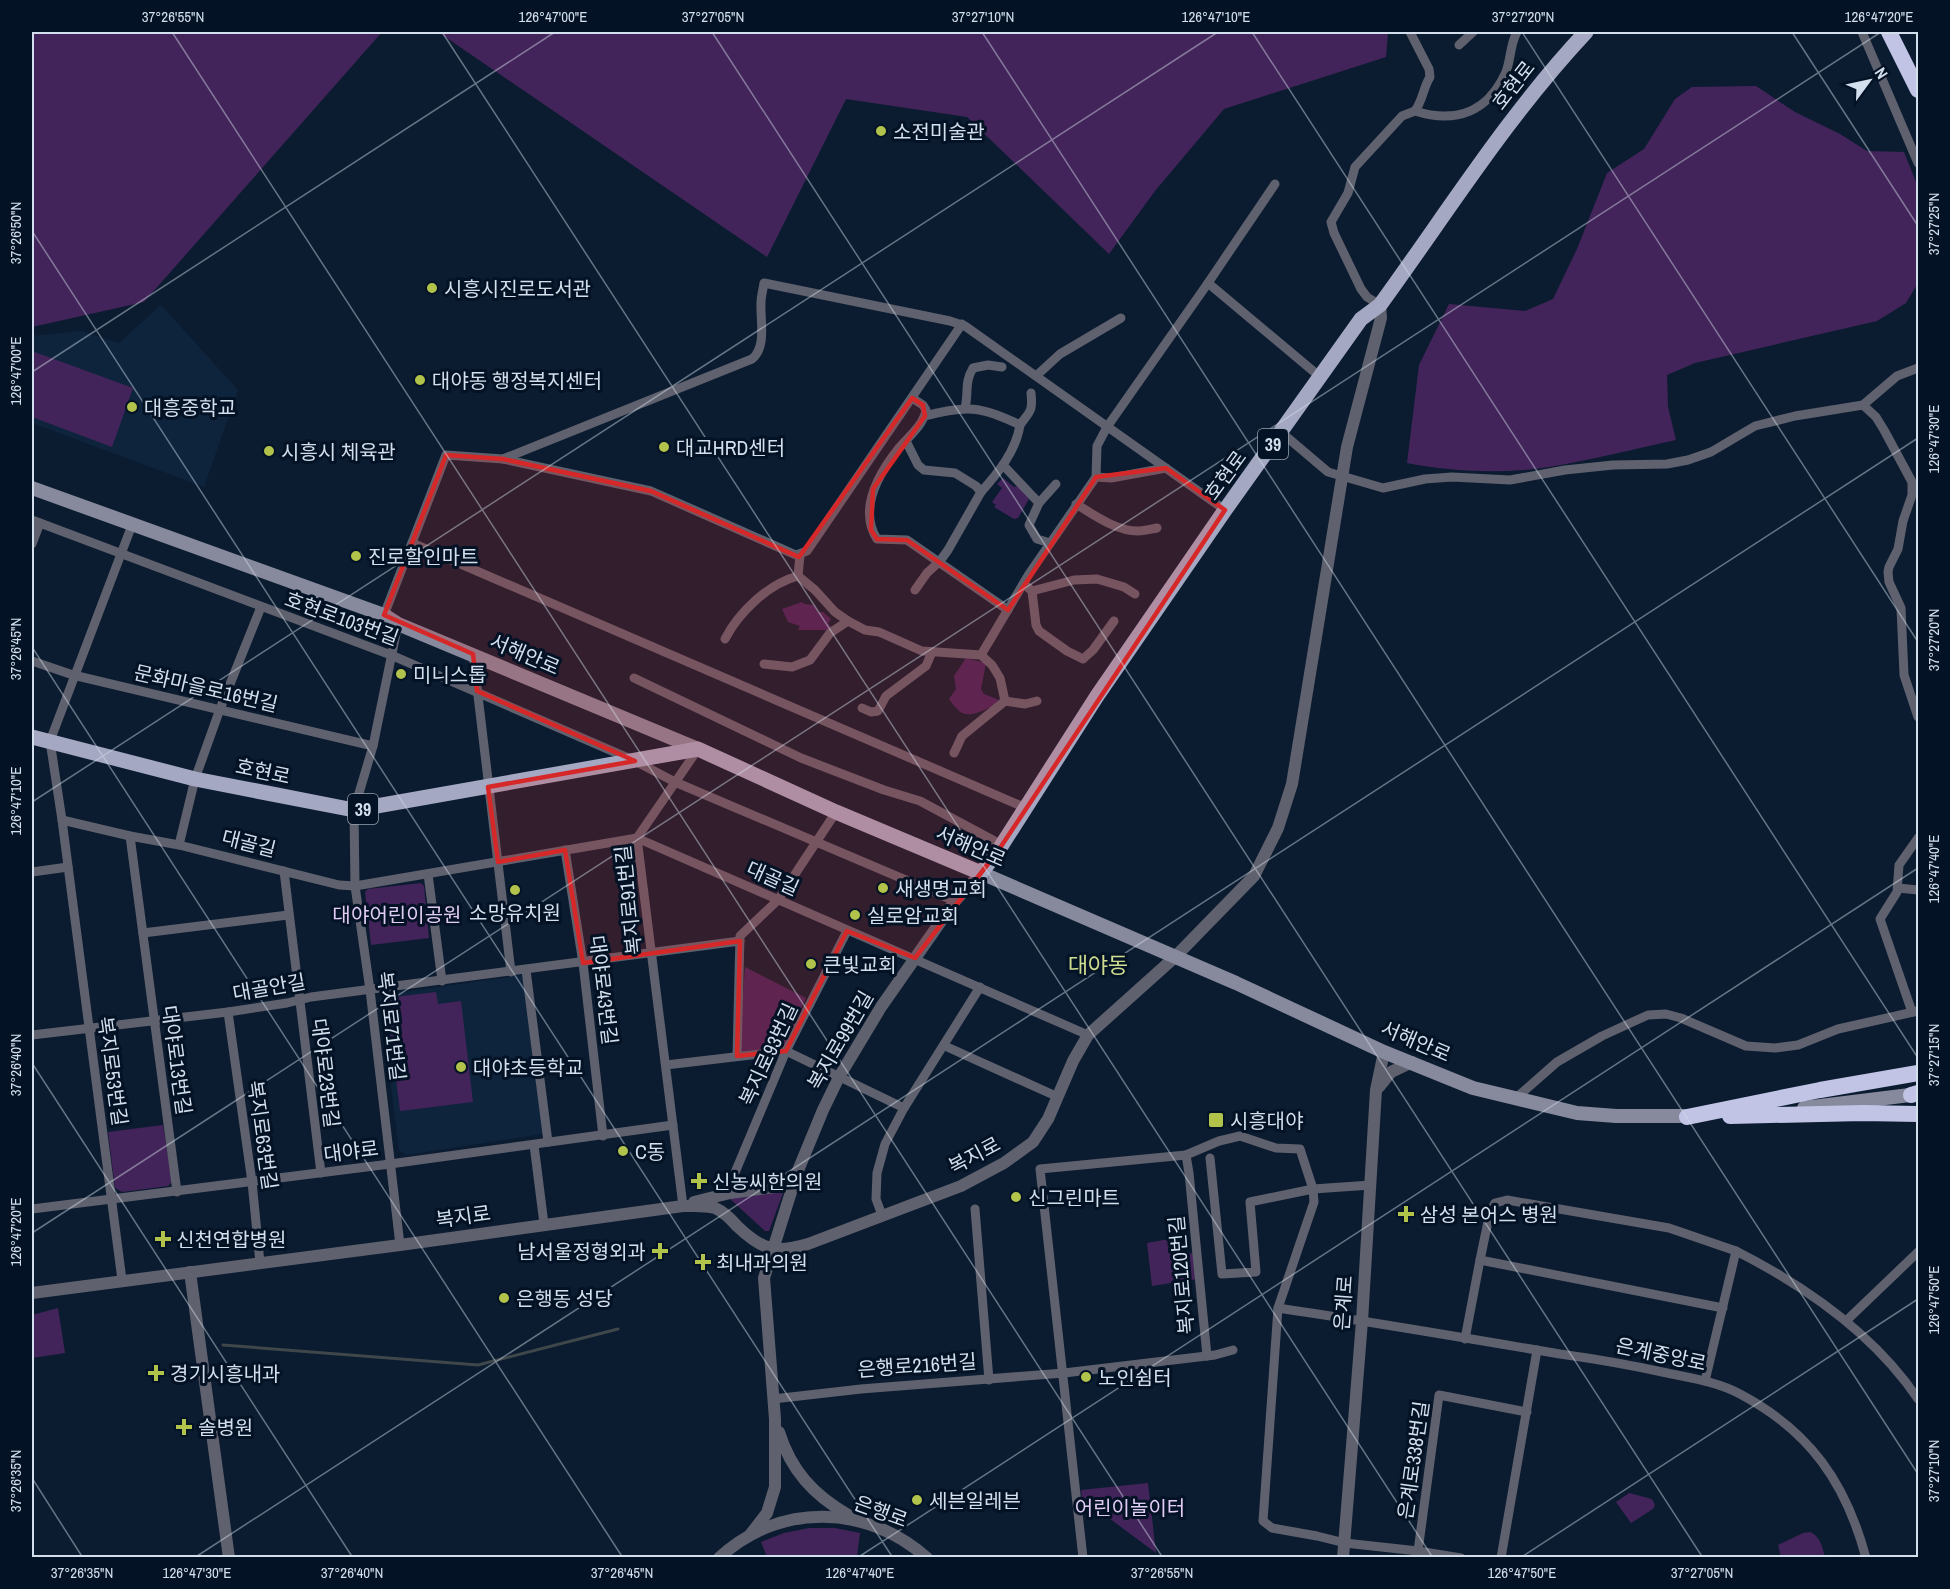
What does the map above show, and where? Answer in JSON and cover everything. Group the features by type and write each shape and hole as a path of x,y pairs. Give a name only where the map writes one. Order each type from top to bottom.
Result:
{"highway":[{"path":"1889,32 1918,90"},
{"path":"1687,1117 1918,1073"},
{"path":"1863,1113 1918,1120"},
{"path":"1687,1117 1918,1114"}],"main road":[{"name":"호현로","path":"981,873 1002,845 1097,696 1225,510 1282,433 1319,376 1361,319 1380,305 1507,126 1559,60 1586,32"},
{"name":"서해안로","path":"32,488 384,615 398,624 698,749 836,812 1301,1012 1384,1052 1473,1088 1577,1113 1687,1117 1807,1107 1916,1094"},
{"name":"호현로","path":"32,737 195,779 354,810 698,749"}],"street":[{"path":"1380,305 1367,297 1361,289 1331,222 1348,193 1355,167 1402,116 1415,111 1422,101 1424,86 1430,77 1429,69 1410,32"},
{"path":"1459,45 1473,32"},
{"path":"1415,111 1432,116 1455,115 1473,111 1484,104 1506,71 1517,32"},
{"path":"1862,32 1918,163"},
{"path":"981,655 1023,584 1096,477 1097,446 1107,426 1275,183"},
{"path":"503,459 757,356 761,340 761,300 764,283 962,324 1225,510"},
{"path":"1208,283 1319,376"},
{"name":"복지로","path":"32,1293 683,1206 717,1209 756,1242 772,1249 784,1250 802,1246 961,1186 1012,1158 1033,1142 1048,1119 1072,1060 1088,1035 1175,957 1254,876 1278,828 1292,784 1342,475 1363,381 1382,318 1380,305"},
{"path":"1036,376 1060,354 1121,318"},
{"path":"384,615 446,455 503,459 651,491 800,555 807,551 962,324"},
{"path":"965,408 968,397 967,382 974,368 988,365 1002,367"},
{"path":"1282,433 1329,472 1379,488 1444,477 1510,480 1565,470 1613,465 1683,462 1710,452 1755,426 1795,416 1863,405 1897,376 1918,368"},
{"path":"915,590 962,528 981,492 1003,465 1018,441 1020,425 1029,416 1032,408 1031,393"},
{"path":"912,398 923,405 926,410 925,416 898,449 873,489 869,510 871,530 877,539 907,540 1008,610"},
{"path":"1863,405 1884,430 1912,482 1912,495 1902,520 1898,549 1888,572 1888,582 1901,608 1902,662 1914,689 1918,717"},
{"path":"925,416 975,408 1002,416 1020,425"},
{"path":"906,441 918,465 924,470 956,473 981,492"},
{"path":"1003,465 1039,503"},
{"path":"1096,477 1111,478 1166,468"},
{"path":"1050,543 1037,539 1029,525 1039,503 1056,483"},
{"path":"1076,504 1121,528 1137,531 1157,528"},
{"path":"32,544 36,521"},
{"name":"호현로103번길","path":"36,521 391,655 635,761 675,782 955,901"},
{"path":"50,741 73,675 132,525"},
{"path":"412,543 1026,808"},
{"path":"798,576 800,555"},
{"path":"798,576 815,590 835,612 865,630 879,632 922,651 981,655 992,664 999,678 1005,701"},
{"path":"725,639 733,624 755,602 785,579 798,576"},
{"path":"1032,591 1074,580 1097,579 1125,587 1135,594"},
{"path":"1023,584 1032,591 1036,626 1039,631 1067,651 1083,659 1093,650 1114,621"},
{"path":"179,845 195,779 261,607"},
{"path":"764,664 792,667 810,660 830,633 848,621"},
{"name":"복지로71번길","path":"398,624 373,746 354,810 355,886 370,990 400,1245"},
{"path":"862,708 871,712 878,711 886,696 926,666 932,652"},
{"path":"473,654 511,972"},
{"name":"문화마을로16번길","path":"32,661 73,675 373,746"},
{"path":"634,678 801,758 884,790 920,801 1002,845"},
{"path":"954,753 962,736 1005,701 1025,704 1037,701"},
{"name":"복지로53번길","path":"50,741 122,1280"},
{"name":"복지로91번길","path":"683,1206 636,838 698,749"},
{"path":"737,1056 740,936 778,900 836,812"},
{"name":"대골길","path":"62,820 179,845 339,885 355,886 636,838 1088,1035"},
{"name":"대야로13번길","path":"130,836 177,1192"},
{"path":"1516,1098 1557,1062 1602,1036 1648,1015 1666,1014 1681,1018 1738,1044 1763,1048 1798,1045 1838,1029 1915,1012 1881,923 1883,912 1898,888 1899,865 1918,838"},
{"name":"대야로43번길","path":"565,850 583,963 603,1136"},
{"path":"32,872 68,867"},
{"name":"대야로23번길","path":"284,871 321,1173"},
{"name":"복지로99번길","path":"772,1249 797,1173 839,1077 881,1007 915,958 955,901 981,873"},
{"path":"428,874 442,981"},
{"path":"1898,888 1918,890"},
{"path":"143,933 288,915"},
{"name":"복지로93번길","path":"726,1194 786,1051 847,931"},
{"name":"대골안길","path":"32,1035 228,1012 288,1003 299,999 740,941"},
{"path":"526,970 548,1142"},
{"path":"882,1215 876,1199 877,1173 885,1144 904,1108 980,987"},
{"name":"복지로63번길","path":"228,1012 252,1182 260,1263"},
{"path":"945,1046 1058,1097"},
{"path":"666,1065 786,1051 904,1108"},
{"name":"은계로","path":"1343,1557 1362,1321 1376,1090 1384,1052"},
{"path":"1376,1090 1391,1072 1412,1062"},
{"name":"대야로","path":"32,1209 177,1192 674,1125"},
{"path":"1083,1557 1040,1169 1186,1155 1219,1141 1240,1136 1271,1147 1300,1149 1313,1189 1314,1202 1278,1308 1263,1521 1272,1528 1345,1543 1461,1557"},
{"path":"534,1145 544,1224"},
{"name":"복지로120번길","path":"1064,1373 1207,1356 1186,1155"},
{"path":"1210,1158 1222,1274 1256,1272 1250,1202 1313,1189 1371,1185"},
{"path":"683,1206 726,1194 782,1186 797,1173"},
{"path":"1465,1339 1490,1212 1495,1203 1507,1200 1670,1228 1736,1251 1769,1268 1846,1321 1907,1382 1918,1400"},
{"path":"975,1209 989,1380"},
{"path":"750,1535 766,1513 776,1481 775,1419 764,1278 772,1249"},
{"path":"1705,1381 1736,1251"},
{"path":"1846,1321 1918,1252"},
{"path":"1480,1260 1723,1308"},
{"path":"190,1272 230,1557"},
{"name":"은계중앙로","path":"1278,1308 1640,1367 1705,1381 1739,1393 1765,1409 1818,1455 1836,1480 1849,1506 1866,1557"},
{"path":"1207,1356 1233,1350"},
{"path":"1501,1557 1537,1350"},
{"name":"은행로216번길","path":"773,1399 861,1389 1064,1373"},
{"name":"은계로338번길","path":"1418,1551 1438,1395 1527,1412"},
{"path":"775,1419 789,1458 808,1485 828,1503 854,1519"},
{"name":"은행로","path":"719,1557 750,1535 770,1525 800,1517 831,1516 854,1519 895,1534 927,1557"}],"highlighted area":[{"path":"912,398 923,405 925,416 873,489 871,530 877,539 907,540 1008,610 1096,477 1166,468 1225,510 998,851 915,958 847,931 786,1051 737,1056 740,941 583,963 565,850 498,862 488,787 635,761 477,691 473,654 384,615 446,455 503,459 651,491 799,557"}],"shaded area":[{"name":"대흥중학교","path":"161,305 238,390 204,487 32,423 32,336 82,331 119,343"},
{"name":"대야초등학교","path":"522,975 543,1134 406,1155 399,1150 380,1000 383,995"}],"green space":[{"path":"32,32 382,32 144,302 32,327"},
{"path":"438,32 1388,32 1386,57 1224,109 1155,191 1109,254 967,117 846,99 767,257"},
{"path":"1756,86 1795,112 1840,134 1867,151 1904,152 1918,187 1918,283 1906,303 1877,321 1695,363 1667,375 1668,407 1676,440 1581,461 1514,471 1478,471 1407,463 1419,365 1449,304 1525,311 1553,299 1577,249 1607,173 1644,149 1675,99 1692,87"},
{"path":"32,351 133,388 112,447 32,417"},
{"path":"1003,478 1014,487 1018,486 1029,499 1018,518 1014,519 994,507 996,505 992,502 1002,488 997,484"},
{"path":"802,602 814,605 818,612 823,612 831,619 828,624 832,627 831,630 798,630 800,626 788,622 782,609"},
{"path":"966,658 986,663 981,689 984,694 999,700 989,708 971,714 960,711 949,699 956,689 954,676"},
{"name":"대야어린이공원","path":"421,883 424,886 429,938 371,945 365,892 368,889"},
{"path":"745,967 806,998 784,1046 741,1052 739,1050"},
{"path":"436,992 438,1004 461,1001 473,1102 400,1111 386,998"},
{"path":"163,1125 172,1182 168,1186 122,1192 115,1188 108,1132"},
{"path":"783,1193 769,1231 765,1231 730,1199"},
{"path":"1169,1239 1171,1256 1193,1253 1197,1279 1152,1286 1147,1243"},
{"path":"58,1308 65,1353 32,1358 32,1315"},
{"name":"어린이놀이터","path":"1148,1483 1156,1553 1082,1498 1081,1490"},
{"path":"1629,1493 1652,1499 1655,1505 1653,1509 1631,1523 1616,1502"},
{"path":"809,1528 835,1528 860,1533 857,1556 767,1557 761,1542 784,1533"},
{"path":"1810,1532 1819,1539 1825,1557 1781,1557 1778,1545"}],"waterway":[{"path":"223,1345 478,1365 618,1329"}],"place":[{"name":"소전미술관","path":"881,131"},
{"name":"시흥시진로도서관","path":"432,288"},
{"name":"대야동 행정복지센터","path":"420,380"},
{"name":"대흥중학교","path":"132,407"},
{"name":"대교HRD센터","path":"664,447"},
{"name":"시흥시 체육관","path":"269,451"},
{"name":"진로할인마트","path":"356,556"},
{"name":"미니스톱","path":"401,674"},
{"name":"새생명교회","path":"883,888"},
{"name":"소망유치원","path":"515,890"},
{"name":"실로암교회","path":"855,915"},
{"name":"큰빛교회","path":"811,964"},
{"name":"대야초등학교","path":"461,1067"},
{"name":"시흥대야","path":"1216,1120"},
{"name":"C동","path":"623,1151"},
{"name":"신농씨한의원","path":"699,1181"},
{"name":"신그린마트","path":"1016,1197"},
{"name":"삼성 본어스 병원","path":"1406,1214"},
{"name":"신천연합병원","path":"163,1239"},
{"name":"남서울정형외과","path":"660,1251"},
{"name":"최내과의원","path":"703,1262"},
{"name":"은행동 성당","path":"504,1298"},
{"name":"경기시흥내과","path":"156,1373"},
{"name":"노인쉼터","path":"1086,1377"},
{"name":"솔병원","path":"184,1427"},
{"name":"세븐일레븐","path":"917,1500"}],"district":[{"name":"대야동","path":"1098,965"}]}
